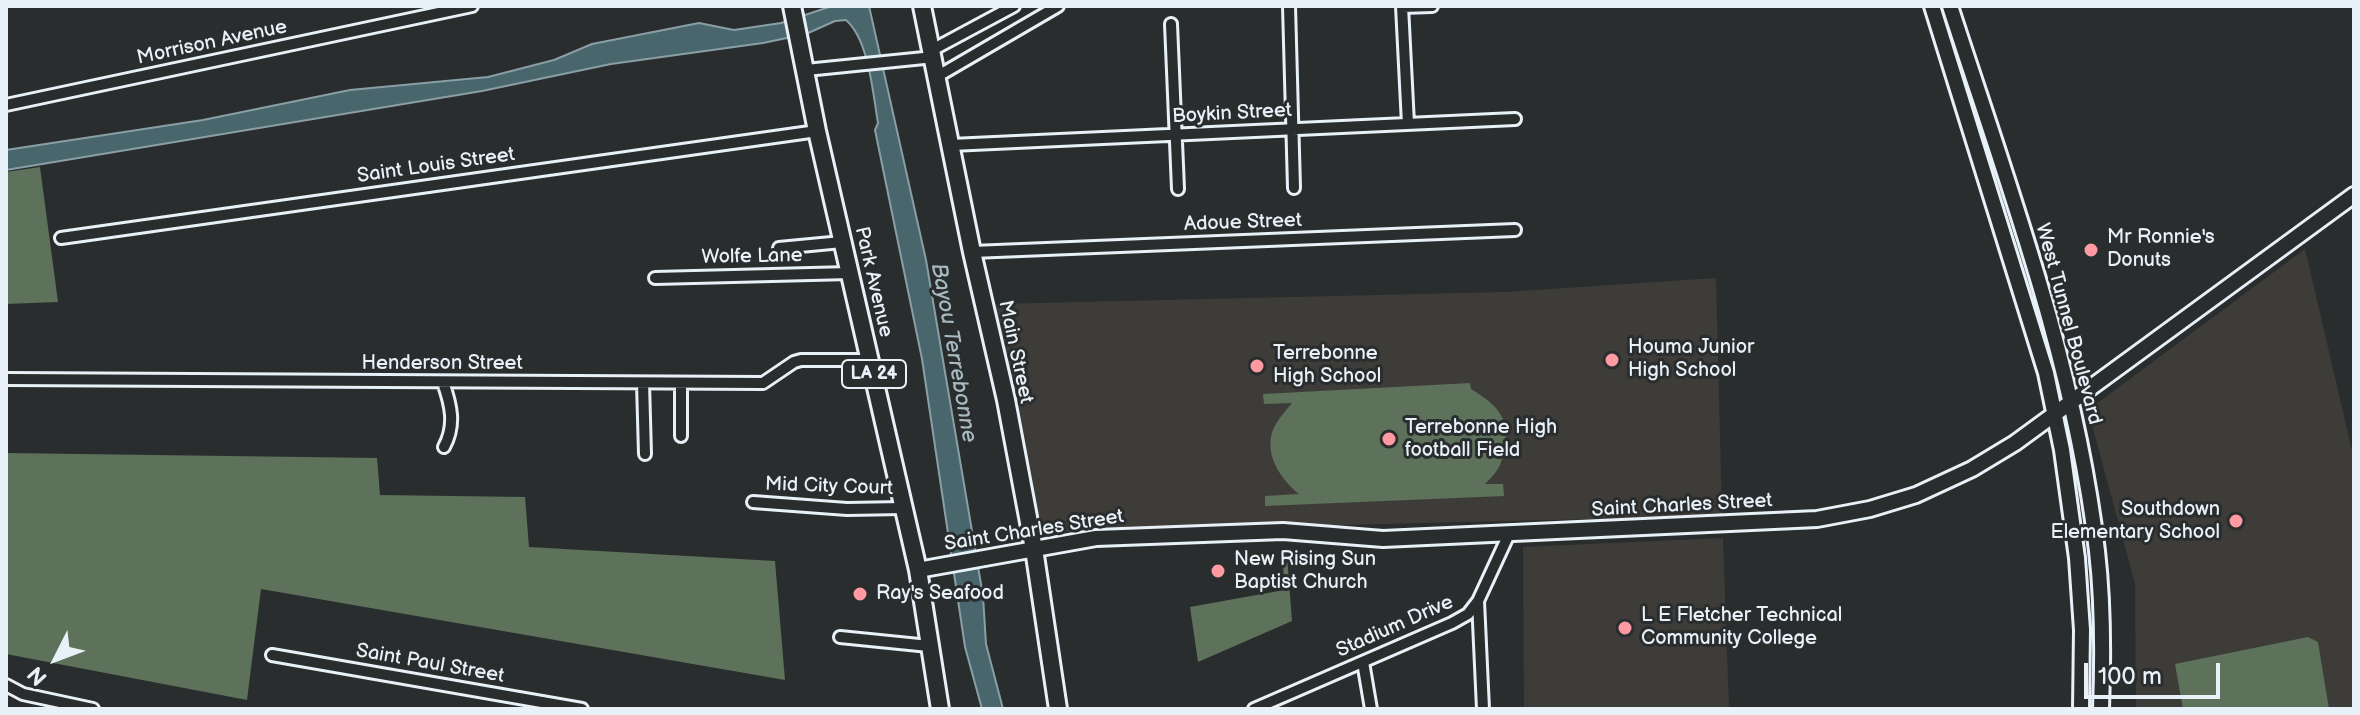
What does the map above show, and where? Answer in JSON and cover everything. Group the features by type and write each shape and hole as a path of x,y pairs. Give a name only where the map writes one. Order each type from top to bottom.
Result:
{"main road":[{"name":"Park Avenue","path":"792,6 817,131 918,570 940,709"},
{"name":"Main Street","path":"922,6 1006,400 1034,549 1058,709"}],"street":[{"name":"Morrison Avenue","path":"6,105 472,6"},
{"path":"806,70 893,63 933,54 1014,6"},
{"path":"938,76 1058,6"},
{"path":"1289,6 1294,188"},
{"path":"1408,124 1402,7 1432,6"},
{"name":"West Tunnel Boulevard","path":"1932,6 2041,356 2055,416 2077,558 2082,630 2081,709"},
{"name":"West Tunnel Boulevard","path":"1950,6 2044,299 2071,404 2097,552 2102,621 2101,709"},
{"path":"987,22 998,41"},
{"path":"1171,24 1178,189"},
{"name":"Boykin Street","path":"951,145 1515,119"},
{"name":"Saint Louis Street","path":"61,238 817,131"},
{"name":"Saint Charles Street","path":"918,570 1096,538 1283,531 1383,539 1817,519 1870,509 1946,482 2015,443 2354,195"},
{"name":"Adoue Street","path":"972,252 1515,230"},
{"path":"779,248 842,242"},
{"name":"Wolfe Lane","path":"655,278 850,273"},
{"name":"Henderson Street","path":"6,379 763,383 801,360 870,360"},
{"path":"443,382 451,405 452,433 444,447"},
{"path":"643,383 645,454"},
{"path":"681,383 681,436"},
{"name":"Mid City Court","path":"753,502 847,509 903,508"},
{"name":"Stadium Drive","path":"1254,709 1273,705 1468,614 1478,601 1509,534"},
{"path":"1478,601 1483,709"},
{"path":"840,637 929,646"},
{"name":"Saint Paul Street","path":"272,655 582,709"},
{"path":"1363,662 1371,709"},
{"path":"6,685 23,694 93,709"}],"shaded area":[{"name":"Southdown Elementary School","path":"2305,249 2354,459 2354,709 2136,709 2135,584 2088,410"},
{"name":"Terrebonne High School","path":"1716,278 1722,516 1042,532 995,304 1506,292"},
{"name":"L E Fletcher Technical Community College","path":"1723,538 1729,709 1524,709 1523,547"}],"green space":[{"path":"40,167 58,302 6,304 6,172"},
{"path":"1470,383 1471,389 1498,411 1505,426 1501,463 1485,484 1503,484 1504,496 1265,506 1265,496 1299,494 1278,469 1270,446 1274,428 1292,403 1264,404 1263,394"},
{"path":"6,453 377,458 380,495 525,497 529,547 775,561 785,680 261,589 247,700 6,654"},
{"path":"1283,556 1287,556 1292,621 1198,662 1190,607 1284,590"},
{"path":"2308,637 2318,642 2329,709 2183,709 2175,664"}],"water":[{"path":"832,6 869,6 926,260 983,596 986,644 1003,709 982,709 965,647 922,359 875,130 878,123 872,83 860,40 846,20 835,21 806,34 763,43 611,64 482,91 6,170 6,150 203,120 350,90 488,77 554,60 592,44 699,23 734,30 781,23"}],"place":[{"name":"Mr Ronnie's Donuts","path":"2091,250"},
{"name":"Houma Junior High School","path":"1612,360"},
{"name":"Terrebonne High School","path":"1257,366"},
{"name":"Terrebonne High football Field","path":"1389,439"},
{"name":"Southdown Elementary School","path":"2236,521"},
{"name":"New Rising Sun Baptist Church","path":"1218,571"},
{"name":"Ray's Seafood","path":"860,594"},
{"name":"L E Fletcher Technical Community College","path":"1625,628"}],"water label":[{"name":"Bayou Terrebonne","path":"953,353"}]}
